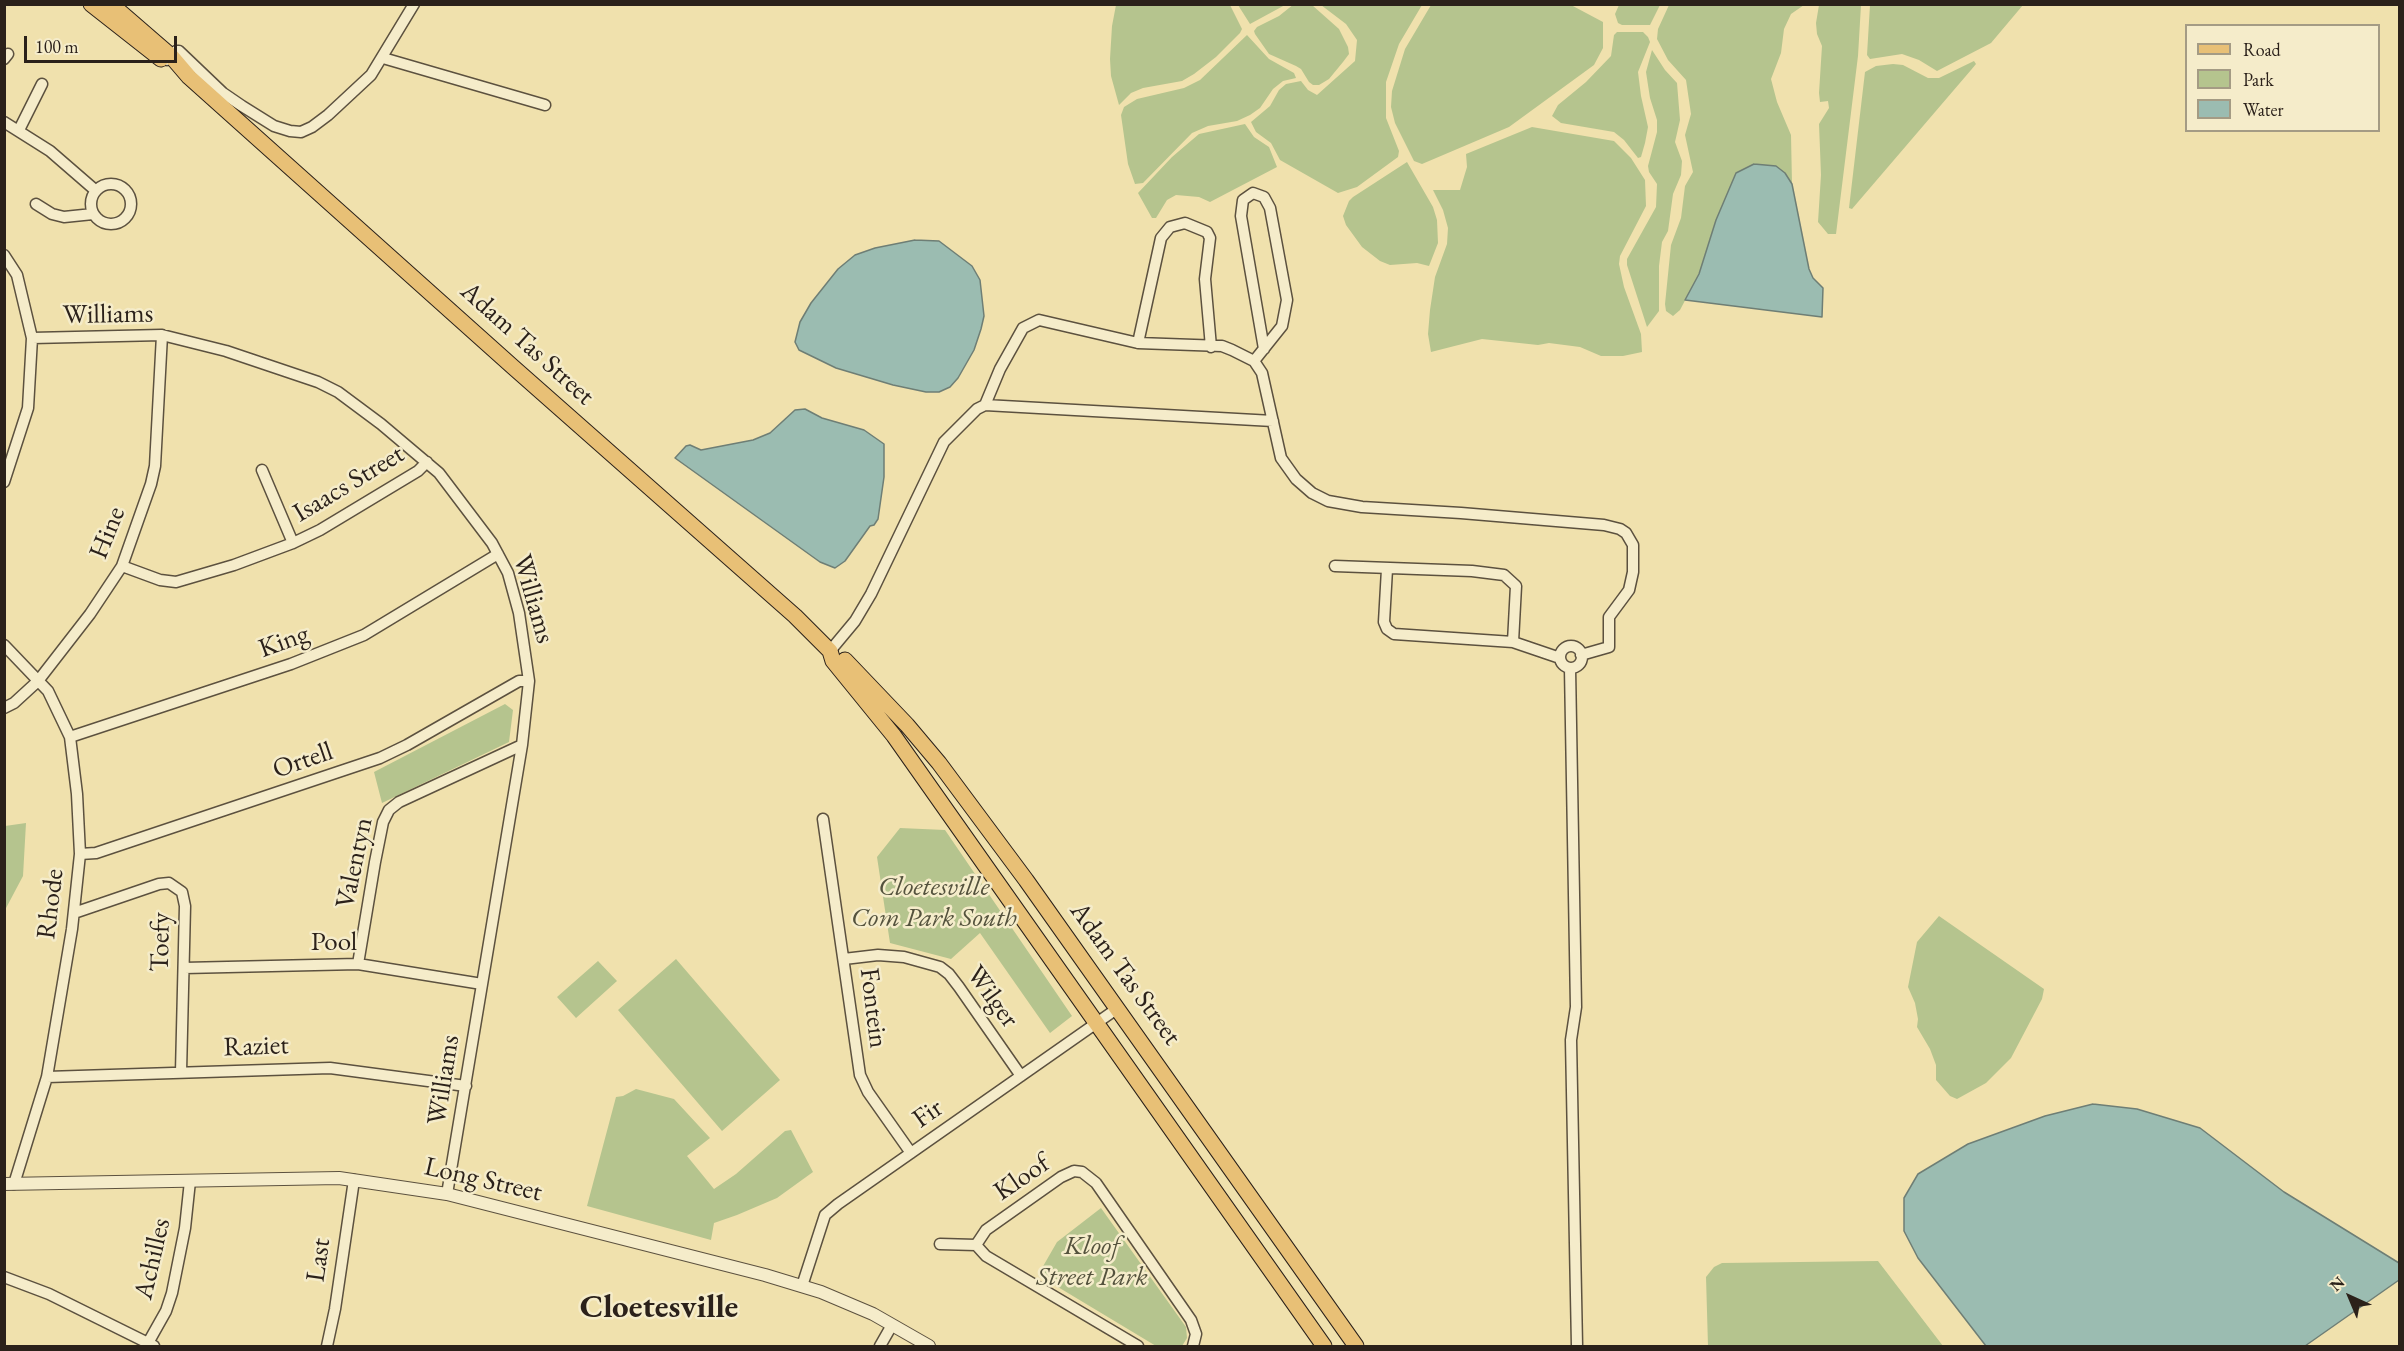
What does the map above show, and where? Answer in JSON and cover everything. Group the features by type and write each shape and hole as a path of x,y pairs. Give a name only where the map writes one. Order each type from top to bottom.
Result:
{"main road":[{"name":"Adam Tas Street","path":"91,4 168,59"},
{"name":"Adam Tas Street","path":"111,4 168,59 786,608 830,651 833,661 894,736 1324,1347"},
{"name":"Adam Tas Street","path":"830,651 838,653 907,725 939,763 1118,1008 1356,1347"}],"street":[{"path":"168,59 179,51 223,93 242,106 274,126 301,132 312,127 347,99 371,75 414,4"},
{"path":"383,58 545,105"},
{"path":"19,130 42,84"},
{"path":"4,122 50,151 95,190"},
{"path":"108,184 115,184 126,190 131,203 128,215 117,223 104,223 93,214 90,201 95,190 108,184"},
{"path":"1254,362 1264,350 1282,326 1287,300 1270,207 1264,197 1253,193 1243,200 1241,216 1264,350"},
{"path":"36,204 57,216 93,214"},
{"path":"1138,343 1161,238 1170,227 1185,224 1207,232 1210,238 1205,279 1210,347"},
{"path":"4,255 17,275 32,338 28,408 4,482"},
{"path":"830,651 855,621 871,594 944,442 966,418 985,405 1000,369 1023,328 1039,320 1138,343 1222,346 1254,362 1262,373 1281,458 1296,479 1312,493 1328,501 1362,507 1461,513 1620,528 1634,545 1633,572 1629,590 1609,617 1609,647 1581,655"},
{"name":"Williams","path":"32,338 162,335 226,351 318,382 338,392 427,462 448,483 498,554 508,573 519,613 529,681 522,745 447,1194"},
{"name":"Hine","path":"4,708 14,703 38,681 90,614 122,566 151,484 155,466 162,335"},
{"path":"985,405 1273,421"},
{"name":"Isaacs Street","path":"122,566 159,580 176,582 225,568 293,543 347,515 418,471 427,462"},
{"name":"Isaacs Street","path":"262,470 293,543"},
{"name":"King","path":"70,737 291,664 364,635 498,554"},
{"path":"1335,566 1472,571 1504,575 1516,586 1513,642"},
{"path":"1387,569 1384,622 1387,629 1395,634 1513,642 1560,658"},
{"name":"Rhode","path":"4,645 48,691 70,737 77,794 80,854 74,912 47,1077 9,1184"},
{"path":"1570,647 1577,649 1581,655 1578,666 1570,668 1563,665 1560,658 1563,650 1570,647"},
{"path":"1570,668 1575,1006 1571,1040 1577,1347"},
{"name":"Ortell","path":"80,854 96,853 380,758 519,681 529,681"},
{"name":"Valentyn","path":"358,964 375,862 383,822 388,810 399,802 522,745"},
{"name":"Fontein","path":"823,819 860,1075 868,1092 910,1153"},
{"name":"Toefy","path":"74,912 159,884 169,883 182,892 184,899 184,968 181,1072"},
{"name":"Wilger","path":"844,959 878,955 896,956 940,967 959,987 1021,1076"},
{"name":"Pool","path":"184,968 358,964 482,984"},
{"name":"Fir","path":"802,1286 825,1215 1118,1008"},
{"name":"Raziet","path":"47,1077 330,1068 466,1086"},
{"name":"Kloof","path":"976,1245 986,1230 1061,1177 1074,1171 1082,1172 1096,1183 1191,1320 1196,1334 1193,1347"},
{"name":"Long Street","path":"9,1184 302,1178 354,1180 447,1194 802,1286 849,1303 929,1347"},
{"name":"Last","path":"327,1347 335,1309 354,1180"},
{"name":"Achilles","path":"151,1345 172,1293 185,1228 190,1181"},
{"path":"940,1244 976,1245 986,1256 1138,1347"},
{"path":"4,1277 49,1294 151,1345"},
{"path":"880,1347 892,1325"}],"green space":[{"path":"1294,4 1312,5 1339,29 1348,47 1349,54 1343,62 1329,79 1319,85 1309,82 1301,69 1269,54 1254,31"},
{"path":"1619,4 1660,5 1650,25 1622,25 1618,23 1615,14"},
{"path":"1870,4 2023,5 1991,43 1937,71 1919,60 1902,54 1870,59 1867,55"},
{"path":"1116,5 1230,5 1242,29 1216,57 1194,74 1182,81 1143,88 1131,93 1119,105 1111,76 1110,59"},
{"path":"1238,5 1285,5 1250,24"},
{"path":"1321,5 1422,5 1399,44 1386,82 1386,118 1399,151 1398,157 1357,187 1338,193 1280,160 1271,143 1256,132 1251,122 1270,106 1279,90 1286,84 1301,81 1308,90 1317,95 1355,61 1357,40 1346,24"},
{"path":"1431,5 1571,5 1603,22 1603,48 1594,65 1509,127 1422,164 1414,161 1395,123 1391,107 1392,91 1405,49"},
{"path":"1669,5 1804,5 1791,14 1784,29 1781,53 1771,79 1777,102 1791,135 1792,184 1785,173 1716,220 1699,274 1680,310 1673,316 1666,311 1665,304 1671,245 1681,218 1685,186 1693,172 1685,135 1691,114 1686,80 1668,60 1657,39 1658,29"},
{"path":"1819,5 1861,5 1858,56 1836,234 1828,234 1818,222 1821,175 1819,124 1829,108 1828,101 1820,102 1819,93 1822,46 1817,34 1816,23"},
{"path":"1617,32 1643,32 1650,42 1638,72 1648,127 1641,157 1638,158 1624,140 1614,132 1561,123 1552,116 1558,105 1586,82 1611,56 1614,35"},
{"path":"1247,35 1269,59 1294,73 1296,78 1283,81 1273,89 1260,108 1250,115 1237,121 1208,126 1192,133 1143,183 1135,184 1128,164 1121,115 1124,107 1137,99 1184,88 1200,80"},
{"path":"1652,50 1677,83 1680,120 1675,142 1682,161 1681,175 1673,194 1668,231 1662,242 1659,266 1659,311 1647,327 1627,259 1656,207 1657,184 1648,166 1657,132 1657,120 1650,98 1646,72"},
{"path":"1974,61 1976,64 1971,70 1852,209 1849,208 1865,72 1876,66 1893,64 1903,65 1928,78 1939,78"},
{"path":"1245,124 1254,137 1269,147 1277,167 1210,202 1199,197 1176,195 1167,200 1156,218 1152,218 1138,193 1172,157 1199,134"},
{"path":"1532,127 1614,141 1631,158 1645,180 1646,206 1620,256 1619,264 1624,287 1641,334 1642,352 1623,356 1601,356 1580,347 1482,339 1431,352 1428,334 1430,310 1435,277 1447,244 1448,228 1443,210 1433,190 1460,190 1467,167 1466,154"},
{"path":"1407,162 1433,207 1437,220 1438,243 1429,266 1417,263 1390,265 1380,261 1362,247 1346,225 1343,216 1353,197"},
{"path":"505,704 513,710 509,742 382,803 374,772"},
{"path":"26,823 23,876 5,910 5,826"},
{"name":"Cloetesville Com Park South","path":"900,828 945,830 1072,1016 1050,1033 980,933 951,959 890,943 877,857"},
{"path":"1939,916 2044,989 2042,999 2011,1058 1986,1083 1957,1099 1950,1096 1936,1080 1936,1065 1917,1027 1915,1003 1908,987 1917,942"},
{"path":"676,959 780,1080 722,1131 618,1010"},
{"path":"598,961 617,981 576,1018 557,997"},
{"path":"636,1089 674,1099 710,1138 687,1156 714,1189 736,1174 785,1131 791,1130 813,1172 777,1198 714,1223 711,1240 587,1206 616,1097"},
{"name":"Kloof Street Park","path":"1101,1208 1186,1327 1187,1338 1182,1346 1156,1346 1038,1275 1057,1242"},
{"path":"1878,1261 1943,1346 1708,1346 1706,1277 1714,1267 1722,1263"}],"water":[{"path":"1754,164 1776,166 1785,173 1792,184 1809,269 1813,278 1823,288 1822,317 1685,300 1699,274 1716,220 1736,173"},
{"path":"915,240 939,241 972,266 980,280 984,316 981,329 974,350 958,378 950,387 939,392 926,392 893,385 836,368 799,350 795,342 800,322 811,303 838,269 855,255 875,248"},
{"path":"805,409 822,418 864,430 884,444 884,477 878,519 874,525 870,526 845,561 835,568 820,562 675,458 686,446 690,445 701,450 753,440 770,433 795,410"},
{"path":"2093,1104 2137,1109 2200,1128 2284,1192 2399,1263 2399,1280 2305,1346 1986,1346 1918,1258 1904,1231 1904,1198 1918,1174 1968,1144 2045,1116"}],"district":[{"name":"Cloetesville","path":"659,1308"}]}
